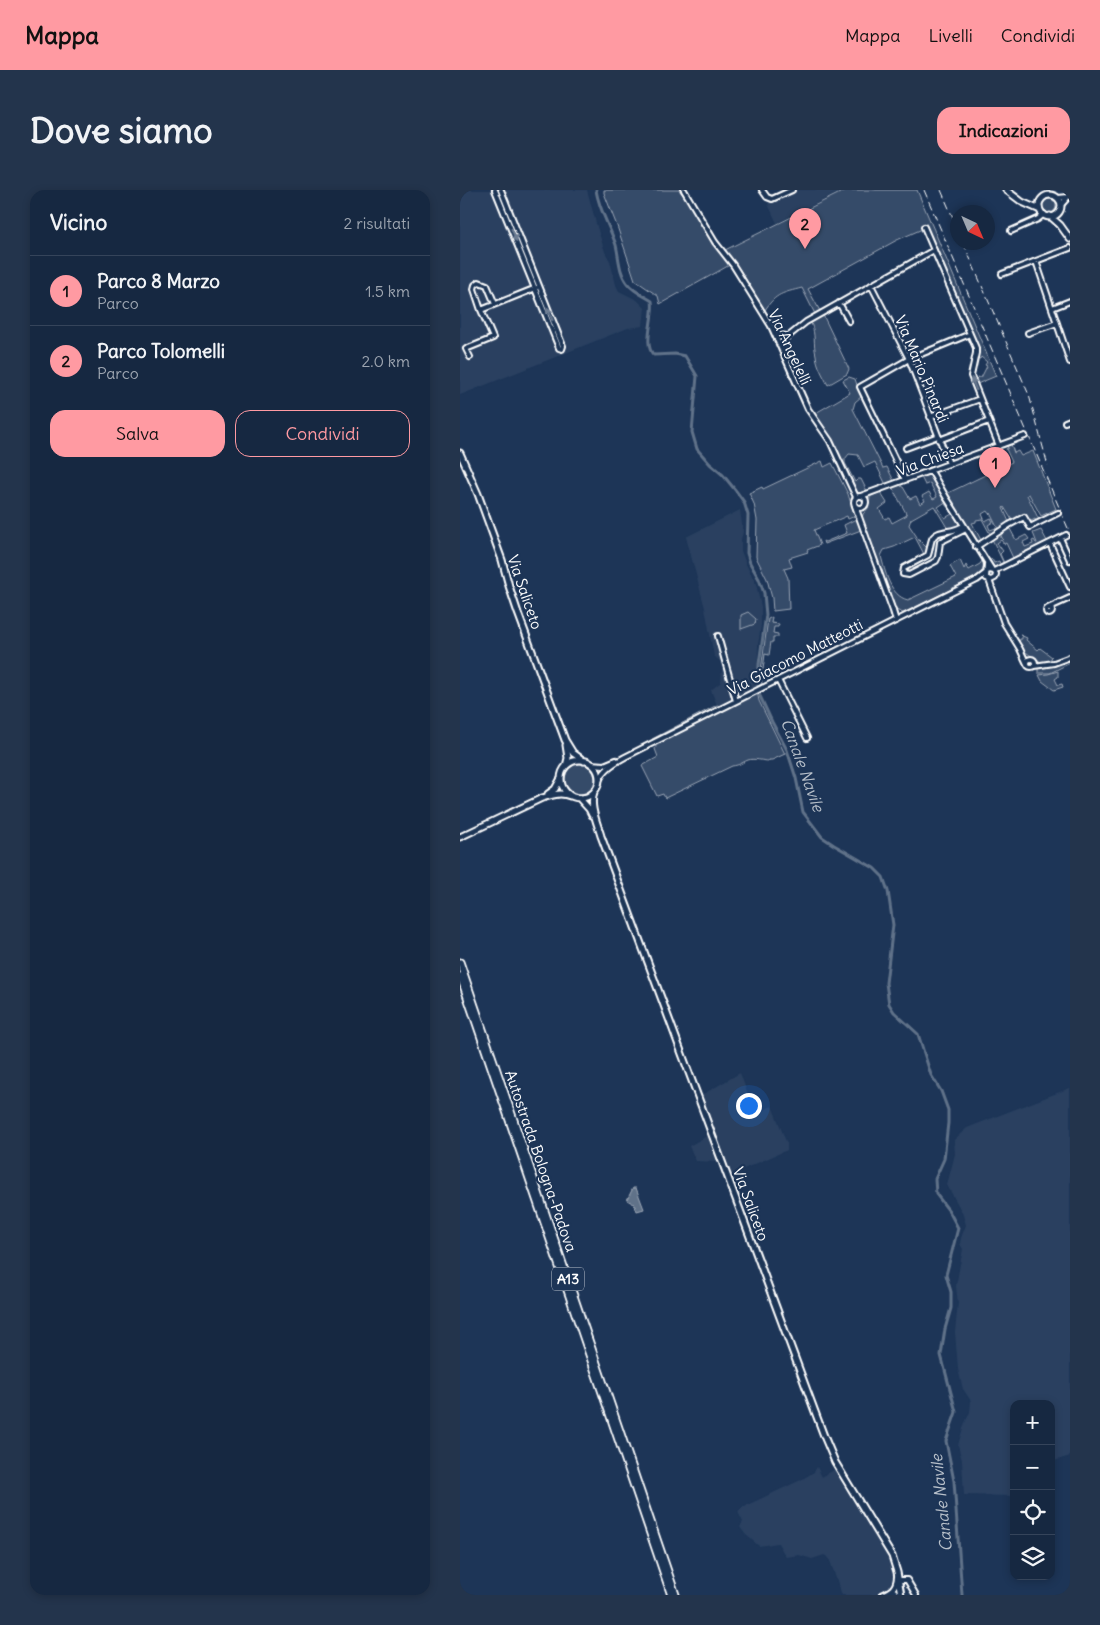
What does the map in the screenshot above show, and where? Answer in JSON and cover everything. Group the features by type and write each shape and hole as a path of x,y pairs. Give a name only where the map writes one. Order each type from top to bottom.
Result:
{"highway":[{"name":"Autostrada Bologna-Padova","path":"460,962 676,1595"},
{"name":"Autostrada Bologna-Padova","path":"460,976 671,1595"}],"main road":[{"path":"1006,190 1060,225 1069,236"},
{"path":"1027,204 1041,200 1044,196 1050,195 1058,198 1060,225"},
{"path":"1041,200 1039,203 1044,214"},
{"path":"1044,214 1058,212"},
{"name":"Via Saliceto","path":"460,454 478,494 502,560 515,604 565,740 568,758 561,777"},
{"name":"Via Saliceto","path":"565,740 573,753 591,764"},
{"path":"566,767 574,761 584,761"},
{"path":"591,764 596,770 599,781"},
{"path":"561,777 563,788 570,796"},
{"path":"460,837 542,798 555,789 561,777"},
{"name":"Via Saliceto","path":"599,781 592,797 592,805 601,836"},
{"path":"542,798 555,794 585,798 594,792"},
{"name":"Via Saliceto","path":"579,798 589,808 601,836 824,1436 835,1462 892,1556 899,1580 899,1595"}],"street":[{"path":"495,190 537,287 563,346 562,349 559,348 537,287 500,190"},
{"path":"685,191 692,190"},
{"path":"762,190 767,197 772,199 792,190"},
{"name":"Via Angelelli","path":"685,191 715,242 733,265 767,320 778,340 810,415 830,441 854,491 859,497"},
{"path":"1058,198 1070,196"},
{"path":"1060,206 1070,196"},
{"path":"1012,231 1038,219 1044,214"},
{"path":"924,226 976,350 970,374 999,446"},
{"path":"1002,274 1070,248"},
{"path":"778,340 787,336 806,322 934,250"},
{"path":"1036,261 1070,362"},
{"path":"470,357 466,349 493,338 481,310 474,289 475,285 480,282 487,284 495,304"},
{"name":"Via Mario Pinardi","path":"871,285 908,359 949,464"},
{"path":"481,310 537,287"},
{"path":"1052,308 1070,300"},
{"path":"839,303 849,321"},
{"path":"767,320 776,332 787,336"},
{"path":"1028,333 1057,323"},
{"path":"905,480 860,387 908,359 970,334"},
{"path":"787,336 783,349 790,371"},
{"path":"930,417 980,399"},
{"path":"906,448 989,421"},
{"name":"Via Chiesa","path":"859,497 1025,436"},
{"path":"931,470 992,573 993,590"},
{"name":"Via Chiesa","path":"866,499 871,493"},
{"path":"859,517 866,505 866,499 859,497 854,501 855,506 896,621"},
{"path":"855,506 862,509"},
{"path":"976,547 1024,517 1030,527 1058,513"},
{"path":"960,528 964,528 964,530 941,541 938,557 933,563 909,575 904,574 904,568 928,555 932,544 960,528"},
{"name":"Via Giacomo Matteotti","path":"591,764 604,765 625,757 1066,535"},
{"path":"1062,540 1070,560"},
{"path":"932,544 937,543 939,546"},
{"path":"1051,546 1070,587"},
{"path":"928,555 933,563"},
{"path":"992,573 988,580 1004,623 1030,668 1070,657"},
{"name":"Via Giacomo Matteotti","path":"977,580 993,580 992,573"},
{"path":"1062,602 1052,613 1046,612 1048,608 1070,598"},
{"path":"893,611 901,618"},
{"path":"718,636 736,701"},
{"path":"1020,649 1033,660 1046,664"},
{"path":"1027,664 1028,660 1033,660"},
{"path":"1033,660 1035,662 1034,666"},
{"path":"778,680 807,738"},
{"name":"Via Giacomo Matteotti","path":"599,781 603,772 625,757"},
{"path":"882,1595 891,1591 896,1582 897,1572"},
{"path":"899,1580 907,1580 916,1595"},
{"name":"Via Saliceto","path":"891,1591 899,1595"}],"shaded area":[{"path":"460,190 587,190 616,285 619,291 637,300 645,308 643,326 628,328 460,395"},
{"path":"604,190 679,190 690,204 715,246 721,252 846,190 917,190 996,376 977,384 975,380 978,377 981,378 987,362 981,357 980,359 977,358 979,349 927,227 897,240 808,289 820,311 815,314 802,288 780,295 765,310 735,262 660,304 658,296 635,280"},
{"path":"798,190 843,190 777,223 768,204 769,202 785,198"},
{"path":"1046,199 1052,199 1056,206 1052,213 1046,213 1042,209 1042,203"},
{"path":"823,315 849,369 847,374 828,385 818,363 811,323"},
{"path":"849,377 855,379 861,397 855,402 853,409 883,468 887,467 894,481 886,485 875,462 864,467 858,455 849,454 845,459 845,463 855,482 861,479 867,491 859,493 855,490 829,435 814,414 850,393 843,380"},
{"path":"1011,444 1014,453 1018,451 1021,456 1033,451 1056,509 1041,516 1029,494 1027,495 1039,520 1037,522 1035,519 1031,521 1031,525 1025,514 1012,520 1004,507 1009,522 998,529 990,513 987,511 982,514 985,521 991,518 993,522 988,525 990,530 996,528 997,530 990,534 982,519 976,520 976,522 972,523 981,540 977,542 946,494 1012,462 1006,449"},
{"path":"822,461 824,467 832,463 848,494 855,516 848,519 847,516 814,530 820,545 807,550 808,552 789,558 792,567 784,569 788,578 789,609 773,611 767,579 756,557 757,520 754,504 749,493 762,487 763,489"},
{"path":"930,473 950,508 944,503 938,507 945,518 952,514 952,512 960,526 953,530 948,529 934,506 911,519 909,525 919,540 929,550 925,556 915,537 884,550 881,556 889,582 897,594 908,600 956,577 950,566 960,560 964,569 966,565 969,570 982,561 984,567 980,575 903,613 896,610 862,518 869,507 870,497 880,492 887,503 879,509 885,519 889,517 892,523 907,515 892,487 900,484 910,499 916,496 920,504 925,501 922,496 929,492 933,499 937,497 930,483 925,485 921,477"},
{"path":"740,510 743,532 741,551 756,584 761,607 757,691 723,707 717,705 711,690 721,682 722,668 720,661 714,656 705,608 686,537"},
{"path":"856,519 861,530 824,544 823,541 825,542 847,533 844,525"},
{"path":"1009,527 1016,540 1026,535 1029,539 1023,542 1025,547 1033,544 1032,541 1034,540 1037,543 1033,533 1041,530 1047,541 1013,558 1006,543 1004,544 1001,540 997,543 1003,551 1000,554 1004,563 994,567 989,561 992,559 994,563 999,561 1000,564 1003,562 992,539 998,534 1003,540 1000,533"},
{"path":"748,612 756,619 755,624 741,629 741,615"},
{"path":"772,617 771,623 779,624 778,627 774,627 773,633 778,634 778,637 773,637 769,655 765,654 761,686 759,684 768,619"},
{"path":"1020,635 1027,638 1026,640 1038,650 1040,648 1052,657 1051,660 1054,661 1041,662 1026,653 1019,644 1020,639 1022,639"},
{"path":"1070,659 1070,663 1050,673 1038,673 1038,667"},
{"path":"1058,671 1058,677 1055,679 1058,685 1062,684 1063,687 1054,690 1042,681 1039,675 1048,674"},
{"path":"757,691 759,701 785,754 769,761 748,760 665,798 663,794 657,796 642,766 658,757 652,739 717,705 723,707"},
{"path":"580,764 586,765 594,773 594,785 586,793 580,794 574,793 566,785 565,779 566,773 574,765"},
{"path":"740,1073 755,1114 772,1106 787,1144 787,1150 725,1177 718,1162 696,1161 689,1146 709,1135 695,1099"},
{"path":"1070,1088 1070,1456 1055,1461 1055,1400 1010,1400 1010,1496 964,1495 962,1460 958,1445 970,1412 971,1401 963,1389 958,1369 955,1332 958,1303 956,1286 963,1249 960,1244 966,1225 962,1212 947,1185 955,1154 954,1140 967,1128"},
{"path":"633,1188 636,1188 644,1209 637,1211 634,1204 627,1200"},
{"path":"817,1467 822,1477 834,1470 890,1560 896,1583 896,1595 842,1595 829,1558 824,1555 812,1559 799,1555 786,1557 778,1543 759,1546 740,1527 743,1522 738,1512 743,1507 801,1480 814,1472"}],"waterway":[{"name":"Canale Navile","path":"596,190 602,211 616,245 624,279 632,288 652,301 649,337 651,350 654,355 675,354 685,356 697,376 692,432 697,449 723,475 744,502 748,515 747,553 764,593 766,615 759,664 759,694 787,750 796,778 803,812 822,837 874,868 883,877 888,891 893,925 886,983 889,1004 894,1012 918,1034 931,1075 941,1091 948,1110 944,1159 935,1179 936,1194 949,1211 958,1228 946,1275 951,1292 951,1308 941,1355 956,1412 946,1441 954,1481 962,1595"}],"railway":[{"path":"924,190 1070,533"},
{"path":"941,190 950,211"},
{"path":"966,250 1029,395 1048,466"}],"place":[{"name":"Parco Tolomelli","path":"805,249"},
{"name":"Parco 8 Marzo","path":"995,488"}]}
